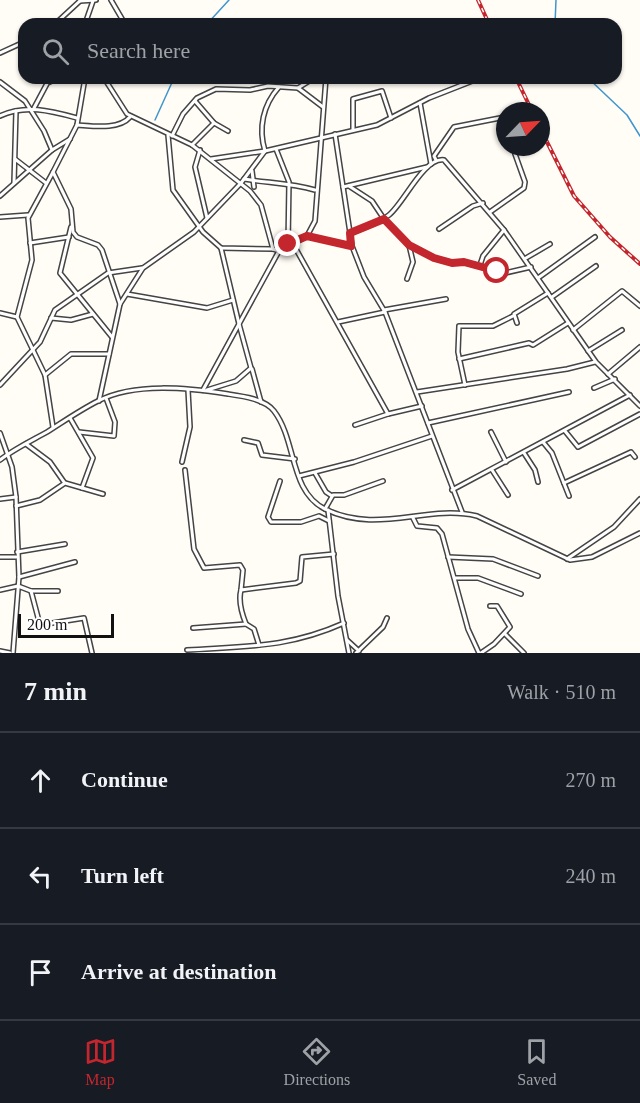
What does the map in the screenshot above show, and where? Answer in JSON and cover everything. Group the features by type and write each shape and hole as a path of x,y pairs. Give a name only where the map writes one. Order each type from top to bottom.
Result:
{"street":[{"path":"111,0 122,18"},
{"path":"62,18 81,1 94,1 87,18"},
{"path":"0,53 18,45"},
{"path":"0,82 21,97 45,133 52,150"},
{"path":"34,108 48,84"},
{"path":"54,428 45,375 17,318 32,260 27,224 29,215 77,125 84,84"},
{"path":"108,84 130,117 192,145 250,191 261,205 273,249"},
{"path":"298,88 304,84"},
{"path":"307,236 315,221 325,84"},
{"path":"211,159 276,149 353,130 391,118 466,84"},
{"path":"261,402 221,248 199,226 173,190 170,135 183,114 203,93 216,89 250,90 268,86 298,88 323,107"},
{"path":"268,86 270,97"},
{"path":"99,401 120,304 143,268 180,243 199,226 252,170 265,151 261,136 262,119 270,97 280,86"},
{"path":"353,130 353,99 357,96 382,91 391,118"},
{"path":"195,101 214,123 228,131"},
{"path":"420,103 429,166"},
{"path":"0,116 34,108 77,118"},
{"path":"14,183 16,111"},
{"path":"77,125 108,126 123,123 130,117"},
{"path":"436,160 434,156 454,127 496,119"},
{"path":"192,145 214,123"},
{"path":"335,134 351,246 364,277 384,311 462,512"},
{"path":"0,196 52,150 70,139"},
{"path":"276,149 289,182 290,243 338,322 388,414"},
{"path":"200,150 195,167 207,218"},
{"path":"490,212 524,188 525,182 516,156"},
{"path":"15,159 31,169 46,183"},
{"path":"350,233 384,219 404,201 410,188 429,166 436,160 444,160 504,230 596,362 640,406"},
{"path":"343,187 429,166"},
{"path":"252,170 254,187"},
{"path":"53,172 71,209 72,225 76,237 98,245 102,250 120,304"},
{"path":"244,179 260,183 289,182 316,190"},
{"path":"250,191 260,183"},
{"path":"349,186 372,201 384,219 409,245 442,261 480,265 505,273 531,267"},
{"path":"439,229 473,206 483,203"},
{"path":"0,217 29,215"},
{"path":"72,225 60,273 112,336"},
{"path":"480,265 483,256 504,230"},
{"path":"204,390 279,251 290,243 307,236 351,246"},
{"path":"30,243 69,237"},
{"path":"538,278 595,237"},
{"path":"525,259 550,244"},
{"path":"407,279 413,262 409,245"},
{"path":"221,248 279,251"},
{"path":"552,297 596,266"},
{"path":"0,385 34,349 55,310 108,273 143,268"},
{"path":"573,330 622,291 640,306"},
{"path":"465,384 459,358 460,326 493,327 548,293"},
{"path":"127,294 207,308 233,300"},
{"path":"338,322 446,299"},
{"path":"0,313 17,318"},
{"path":"51,318 71,320 93,314"},
{"path":"513,316 517,323"},
{"path":"459,358 529,343 533,345 569,322"},
{"path":"588,351 621,330"},
{"path":"526,336 529,343"},
{"path":"608,374 640,347"},
{"path":"45,375 71,354 109,354"},
{"path":"417,392 596,362"},
{"path":"204,390 236,381 251,368"},
{"path":"594,388 615,380"},
{"path":"182,462 190,427 188,390"},
{"path":"0,460 106,398 132,391 204,390 261,402 274,411 295,459 306,495 326,509 360,520 413,518 462,512 477,516 566,559 580,560 592,557 640,533"},
{"path":"428,423 569,392"},
{"path":"452,490 630,395"},
{"path":"78,432 114,436 116,424 106,398"},
{"path":"356,425 422,406"},
{"path":"565,431 578,447 640,414"},
{"path":"70,418 93,458 82,488"},
{"path":"492,432 506,462"},
{"path":"0,433 14,477 19,578 12,653 0,651"},
{"path":"299,476 315,474 432,436"},
{"path":"244,440 260,444 262,455 295,459"},
{"path":"543,442 552,453 569,496"},
{"path":"26,444 51,462 65,483 103,494"},
{"path":"564,483 603,467 631,452 635,457"},
{"path":"524,453 535,470 538,482"},
{"path":"185,470 197,560 204,568 240,565 243,570 239,599 246,624"},
{"path":"492,470 508,495"},
{"path":"315,474 326,492 332,496 345,495 383,481"},
{"path":"280,481 268,517 271,522 301,522 319,516 328,521"},
{"path":"16,506 40,500 65,483"},
{"path":"0,499 16,496"},
{"path":"332,496 326,509 348,653"},
{"path":"566,559 614,527 640,499"},
{"path":"413,518 419,527 431,526 440,531 468,629 480,653 505,634 510,626 497,606 490,606"},
{"path":"0,556 65,544"},
{"path":"241,591 296,584 300,581 302,557 333,554"},
{"path":"448,557 493,559 538,576"},
{"path":"19,578 75,562"},
{"path":"455,578 478,578 521,594"},
{"path":"0,590 18,586 31,591 58,591"},
{"path":"31,591 40,625 85,620 92,653"},
{"path":"358,651 383,627 387,618"},
{"path":"187,651 284,644 313,637 344,623"},
{"path":"193,628 246,624 254,628 260,646"},
{"path":"505,634 524,653"},
{"path":"346,638 358,651 364,653"}],"waterway":[{"path":"212,18 229,0"},
{"path":"555,18 556,0"},
{"path":"155,120 171,84"},
{"path":"594,84 627,115 640,136"}],"railway":[{"path":"478,0 486,18"},
{"path":"519,84 528,102"},
{"path":"550,148 574,196 610,237 640,264"}],"route":[{"path":"288,244 307,236 351,246 350,233 384,219 409,245 434,258 452,263 464,262 480,265 497,271"}]}
